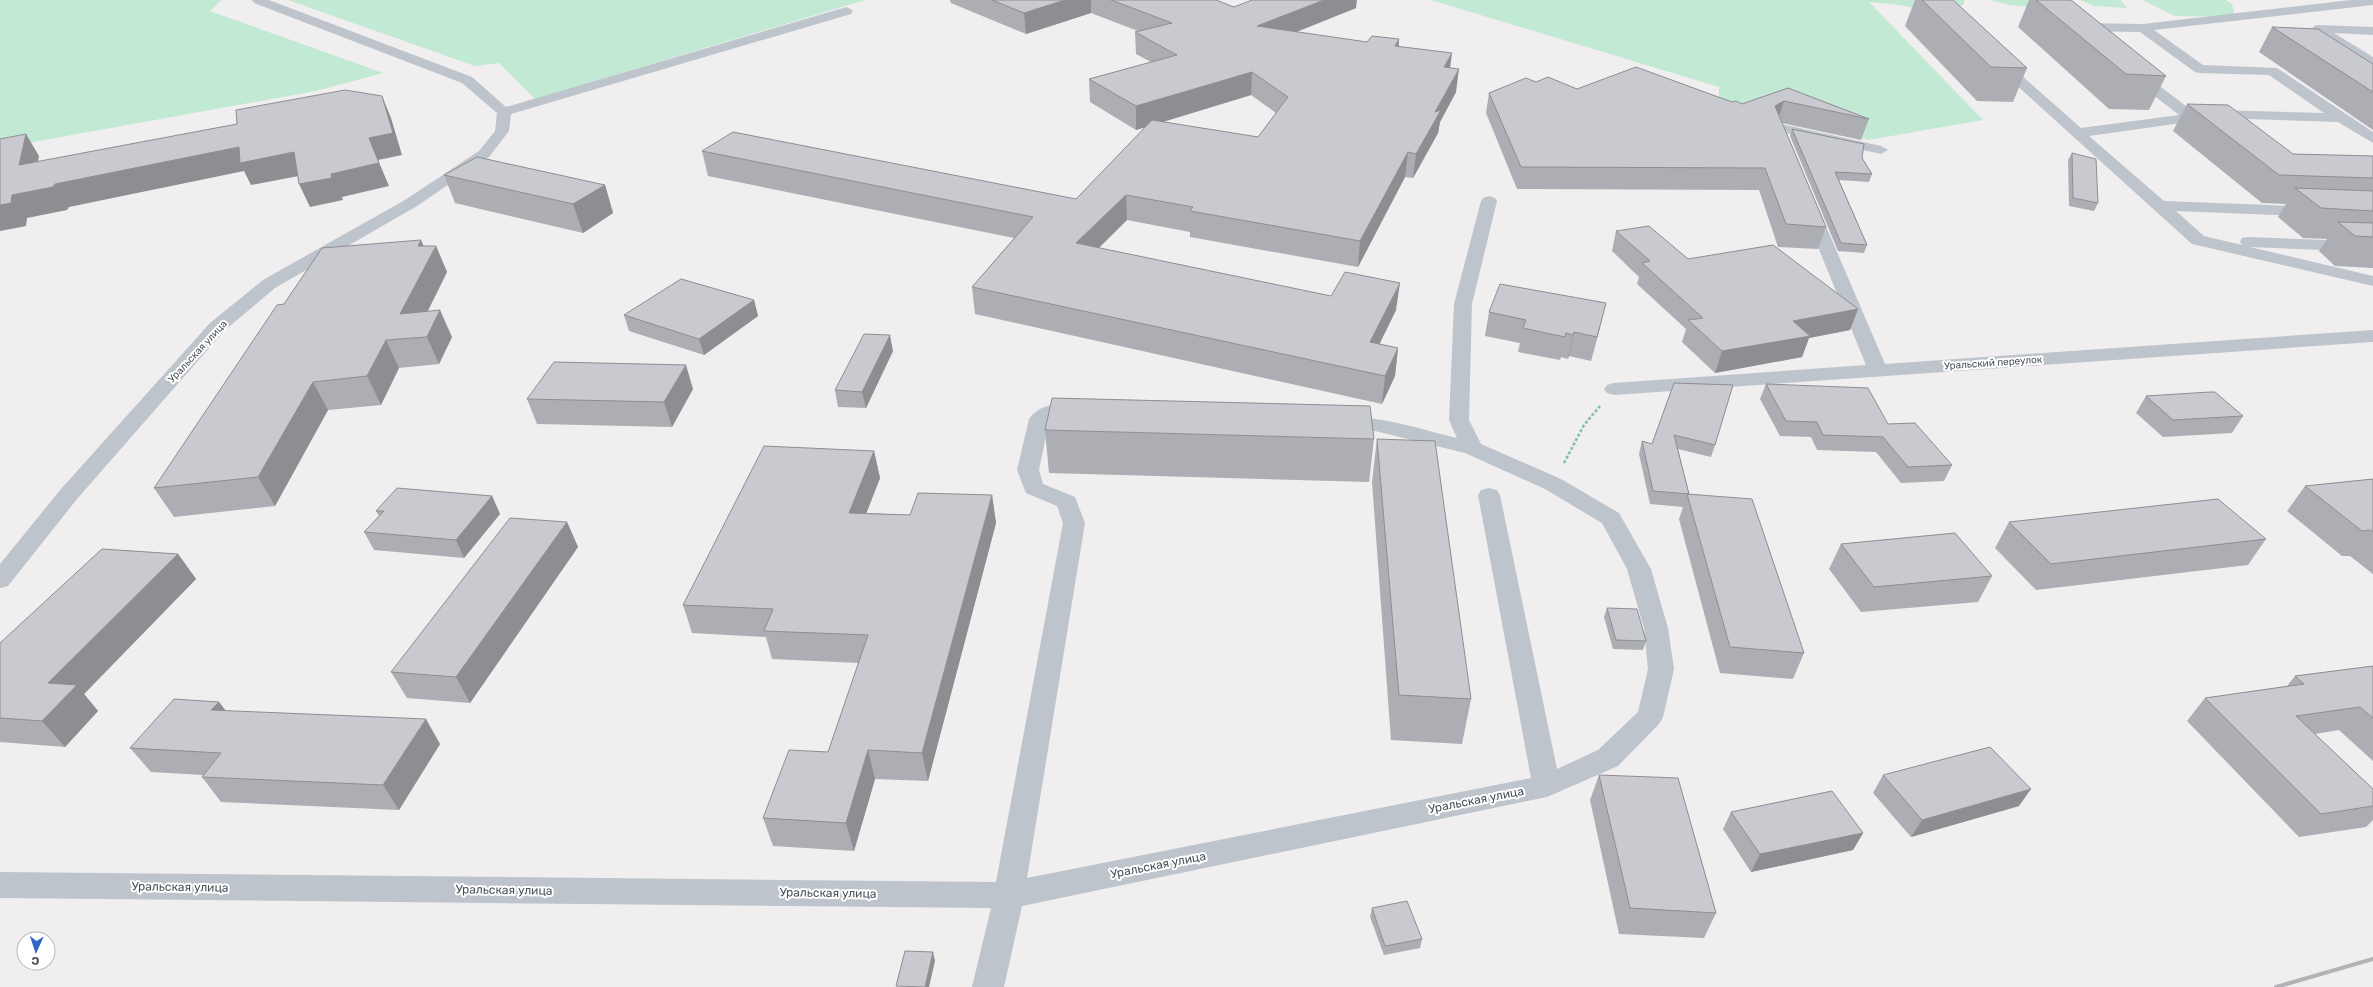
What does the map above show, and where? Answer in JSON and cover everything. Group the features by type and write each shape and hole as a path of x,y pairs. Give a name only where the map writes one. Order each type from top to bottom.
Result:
{"street":[{"path":"258,0 467,80 504,112 847,11"},
{"path":"2092,41 2074,27 2142,28 2373,1"},
{"path":"2142,28 2200,69 2272,71 2373,139"},
{"path":"2373,31 2318,29 2373,63"},
{"path":"1988,53 2198,240 2373,282"},
{"path":"2122,64 2190,116"},
{"path":"2356,67 2373,78"},
{"name":"Уральская улица","path":"0,580 69,494 217,327 269,284 411,203 484,154 502,131 504,112"},
{"path":"2077,133 2190,116 2217,114 2341,118"},
{"path":"2217,114 2238,128"},
{"path":"1783,142 1777,127 1881,150"},
{"path":"1805,194 1878,371"},
{"path":"1472,448 1459,420 1462,304 1489,201"},
{"path":"2160,206 2373,214"},
{"path":"2198,240 2373,247"},
{"name":"Уральский переулок","path":"1614,389 2264,342 2373,336"},
{"path":"988,987 1009,895 1074,523 1068,502 1034,488 1028,470 1039,419 1054,411 1101,411"},
{"name":"Уральская улица","path":"0,884 1009,895 1547,786 1608,758 1650,717 1661,669 1656,628 1639,569 1611,518 1553,484 1472,448 1374,425 1328,423"},
{"path":"1489,495 1547,786"}],"path":[{"path":"1553,484 1584,425 1614,389"}],"green space":[{"path":"0,0 221,0 210,11 383,73 316,91 0,148"},
{"path":"288,0 865,0 535,99 499,63 475,66"},
{"path":"1431,0 1964,0 1964,4 1947,15 1900,5 1869,2 1983,120 1868,140 1778,106 1760,113 1719,98 1719,87"},
{"path":"1990,0 2033,0 2044,8 2010,5"},
{"path":"2080,0 2120,0 2127,8 2094,6"},
{"path":"2143,0 2226,0 2232,4 2235,17 2175,16"}],"building":[{"path":"992,0 1065,0 1024,13"},
{"path":"1111,0 1216,0 1234,7 1252,0 1324,0 1257,26 1367,42 1372,36 1399,39 1395,46 1452,53 1444,67 1459,69 1435,112 1441,110 1416,154 1408,152 1360,241 1190,211 1193,207 1126,195 1076,243 1331,296 1345,272 1400,283 1370,342 1398,348 1385,376 972,287 1033,217 702,151 733,132 1076,199 1152,120 1258,137 1288,97 1252,72 1136,106 1089,79 1177,55 1135,32 1172,23"},
{"path":"1922,0 1953,0 2027,68 1991,67"},
{"path":"2036,0 2071,0 2166,76 2126,74"},
{"path":"2272,27 2318,29 2373,64 2373,92"},
{"path":"1636,67 1732,102 1736,101 1742,104 1788,88 1869,119 1784,101 1775,106 1826,227 1786,224 1765,168 1521,167 1489,93 1526,78 1536,82 1548,77 1577,89"},
{"path":"345,90 382,96 393,133 369,138 379,163 331,174 332,178 299,184 294,152 240,163 239,147 55,184 53,187 12,195 11,203 0,205 0,139 26,134 19,165 237,124 236,110"},
{"path":"2187,104 2228,105 2293,154 2373,156 2373,178 2279,175"},
{"path":"1792,129 1864,144 1862,158 1872,174 1835,172 1867,245 1841,243"},
{"path":"2072,153 2096,159 2098,203 2073,198"},
{"path":"477,157 605,185 573,204 444,175"},
{"path":"2295,188 2373,191 2373,211 2321,208"},
{"path":"2338,222 2373,223 2373,237 2355,236"},
{"path":"1649,226 1688,259 1773,245 1858,309 1793,321 1810,336 1722,351 1688,320 1703,318 1642,263 1650,261 1616,231"},
{"path":"421,240 418,246 436,246 400,314 440,310 427,337 386,340 367,376 313,382 258,477 154,488 277,305 284,304 322,248"},
{"path":"681,279 754,300 699,339 624,315"},
{"path":"1500,284 1606,303 1597,337 1574,332 1573,335 1566,333 1565,337 1523,328 1526,320 1489,312"},
{"path":"864,334 890,335 862,392 835,390"},
{"path":"554,362 686,365 664,402 527,399"},
{"path":"1674,383 1733,385 1715,445 1674,435 1689,494 1653,491 1642,441 1652,444"},
{"path":"1766,384 1868,388 1888,424 1915,423 1952,465 1908,467 1883,437 1823,435 1817,422 1786,421"},
{"path":"2215,392 2243,416 2173,420 2146,396"},
{"path":"1052,398 1370,406 1374,439 1045,430"},
{"path":"1377,439 1435,441 1471,699 1399,695"},
{"path":"764,446 874,451 849,513 910,515 918,493 992,495 922,753 868,750 846,823 763,818 789,750 828,752 868,635 764,631 773,609 683,605"},
{"path":"2373,479 2373,532 2370,530 2362,531 2305,486"},
{"path":"397,488 492,496 456,540 364,532 384,511 376,511"},
{"path":"1687,494 1752,499 1804,653 1730,647"},
{"path":"2218,499 2266,539 2051,564 2009,522"},
{"path":"510,518 567,522 456,677 391,672"},
{"path":"1955,533 1992,576 1874,587 1841,544"},
{"path":"102,549 178,554 48,683 77,685 42,721 0,718 0,643"},
{"path":"1607,608 1637,609 1646,641 1616,640"},
{"path":"2373,666 2373,718 2360,707 2296,716 2373,789 2373,806 2321,814 2205,698 2304,684 2295,676"},
{"path":"174,699 219,702 211,710 426,719 383,785 202,777 221,753 130,748"},
{"path":"1990,747 2031,789 1922,820 1883,775"},
{"path":"1599,775 1678,778 1716,913 1630,908"},
{"path":"1832,791 1863,833 1760,854 1731,812"},
{"path":"1407,901 1422,939 1385,946 1372,908"},
{"path":"905,951 933,952 925,987 896,986"}],"railway":[{"path":"2276,987 2373,959"}]}
